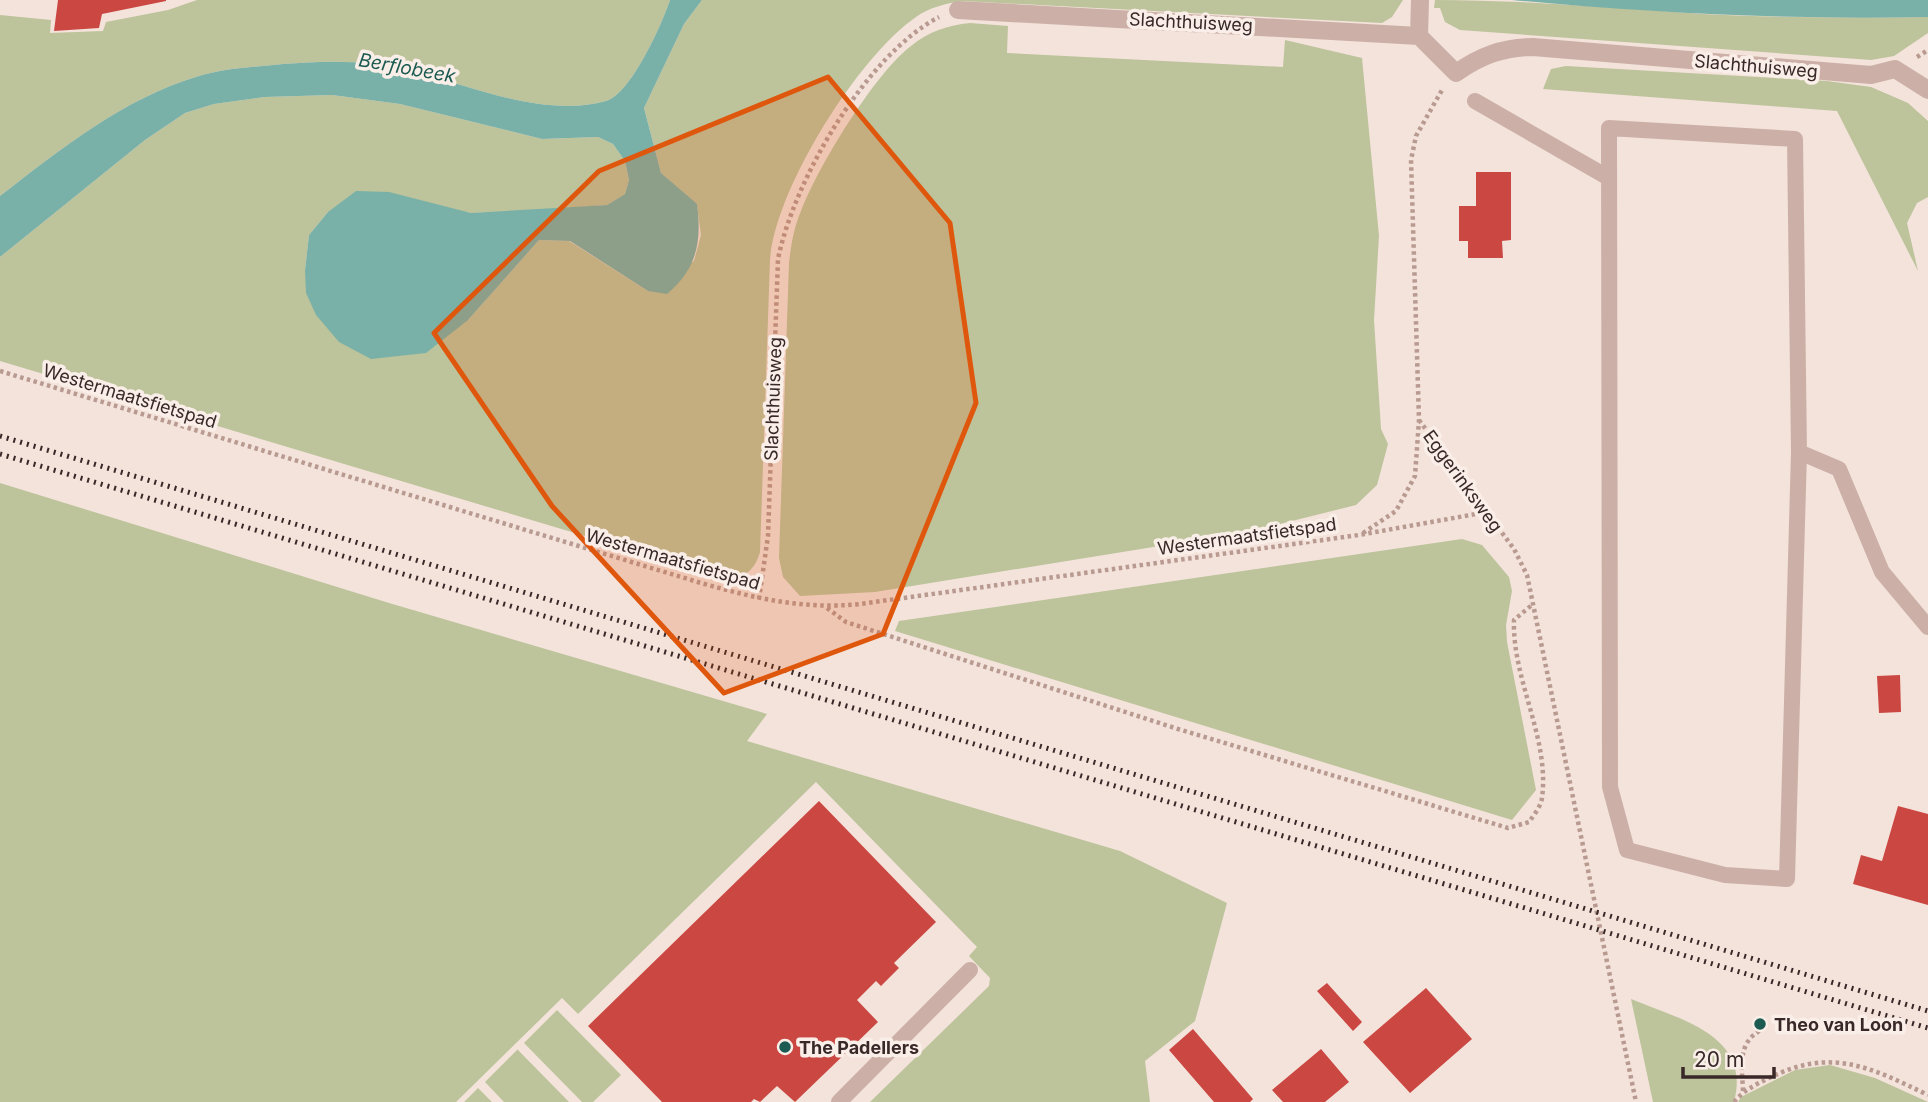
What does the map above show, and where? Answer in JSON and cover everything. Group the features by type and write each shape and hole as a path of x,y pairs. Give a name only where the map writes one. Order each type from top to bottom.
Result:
{"street":[{"path":"1420,0 1419,36 1456,74"},
{"name":"Slachthuisweg","path":"958,9 1419,36"},
{"name":"Slachthuisweg","path":"1456,74 1490,53 1514,47 1533,47 1871,75 1895,69 1928,90"}],"lane":[{"path":"1475,100 1483,108 1609,178"},
{"path":"1609,128 1795,139 1799,452 1787,879 1725,875 1627,850 1610,787 1609,128"},
{"path":"1799,452 1839,469 1882,572 1928,627"},
{"path":"839,1102 970,970"}],"path":[{"name":"Slachthuisweg","path":"759,599 768,536 778,259 790,213 832,134 878,65 919,27 958,9"},
{"name":"Eggerinksweg","path":"1456,74 1427,111 1416,136 1410,160 1419,420 1487,512 1527,575 1636,1102"},
{"name":"Westermaatsfietspad","path":"0,371 759,599 827,608 1359,535 1487,512"},
{"name":"Westermaatsfietspad","path":"1359,535 1396,511 1405,498 1415,476 1419,420"},
{"path":"827,608 846,622 1178,729 1508,828 1529,822 1543,800 1541,755 1513,649 1514,620 1533,604"},
{"path":"1743,1091 1741,1059 1744,1045 1761,1030"},
{"path":"1734,1102 1743,1091 1792,1066 1824,1060 1854,1064 1928,1095"}],"highlighted area":[{"path":"828,77 950,223 976,403 883,634 724,693 552,506 434,333 599,171"}],"green space":[{"path":"197,0 670,0 653,41 635,72 616,96 606,101 560,106 536,104 420,73 369,63 318,62 230,69 171,86 119,111 70,143 0,196 0,15 51,20 50,33 103,31 106,22 168,10"},
{"path":"702,0 1403,0 1392,17 1382,23 961,1 927,11 893,36 869,62 823,127 803,162 775,231 770,260 760,552 750,570 732,580 0,361 0,257 145,140 185,113 214,104 265,97 332,95 400,104 542,139 598,137 613,144 625,161 629,180 625,194 607,205 511,212 471,213 437,207 328,212 309,235 305,270 468,320 539,240 569,241 648,291 694,261 701,235 697,205 661,173 644,108 684,24"},
{"path":"1435,0 1759,16 1928,17 1928,33 1894,56 1871,60 1460,30 1445,22 1440,8 1434,8"},
{"path":"970,23 1008,26 1007,53 1283,67 1285,40 1362,58 1379,236 1374,320 1381,429 1388,444 1377,485 1356,505 1252,531 875,592 800,596 783,577 779,558 789,263 799,217 809,192 848,122 896,59 931,33"},
{"path":"1566,66 1827,81 1871,87 1908,103 1928,121 1928,197 1917,203 1907,223 1918,271 1837,111 1543,89 1551,69"},
{"path":"0,483 389,603 767,714 747,741 1120,851 1227,903 1195,1021 1145,1061 1150,1102 870,1102 989,986 990,978 969,956 977,947 816,782 578,1014 562,998 456,1102 0,1102"},
{"path":"1462,539 1482,545 1509,577 1512,591 1506,625 1507,642 1536,790 1512,820 895,631 899,621"},
{"path":"1631,999 1689,1022 1722,1045 1732,1060 1737,1079 1734,1102 1653,1102"},
{"path":"557,1010 621,1075 593,1102 582,1102 524,1043"},
{"path":"518,1049 569,1102 504,1102 485,1082"},
{"path":"1830,1065 1875,1078 1928,1102 1738,1102 1741,1097 1795,1070"},
{"path":"478,1088 492,1102 464,1102"}],"water":[{"path":"670,0 702,0 684,24 644,108 661,173 697,204 699,230 695,254 685,275 667,294 648,291 570,241 539,240 468,320 426,353 371,359 339,342 316,315 306,293 305,270 309,235 328,212 356,191 389,192 471,213 607,205 625,194 629,180 625,161 613,144 598,137 542,139 400,104 332,95 265,97 214,104 185,113 145,140 0,257 0,196 94,127 145,97 171,86 230,69 352,62 403,69 536,104 583,105 606,101 616,96 625,86 653,41"},
{"path":"1512,0 1928,0 1928,17 1720,14"}],"building":[{"path":"58,0 166,1 102,14 99,28 54,31"},
{"path":"1476,172 1511,172 1511,240 1502,241 1503,258 1468,258 1468,241 1459,241 1459,206 1476,206"},
{"path":"1900,675 1901,712 1879,713 1877,676"},
{"path":"819,801 936,922 894,963 899,968 881,986 876,981 857,1000 878,1022 795,1102 777,1086 760,1102 754,1099 751,1102 662,1102 588,1026"},
{"path":"1898,806 1928,814 1928,905 1853,884 1861,855 1882,861"},
{"path":"1327,983 1362,1022 1353,1031 1317,991"},
{"path":"1426,988 1472,1039 1410,1093 1363,1042"},
{"path":"1193,1029 1253,1099 1250,1102 1214,1102 1169,1050"},
{"path":"1321,1049 1349,1082 1325,1102 1283,1102 1272,1090"}],"railway":[{"path":"0,436 1928,1011"},
{"path":"0,454 1928,1028"}],"place":[{"name":"Theo van Loon","path":"1760,1024"},
{"name":"The Padellers","path":"785,1047"}],"water label":[{"name":"Berflobeek","path":"407,68"}]}
